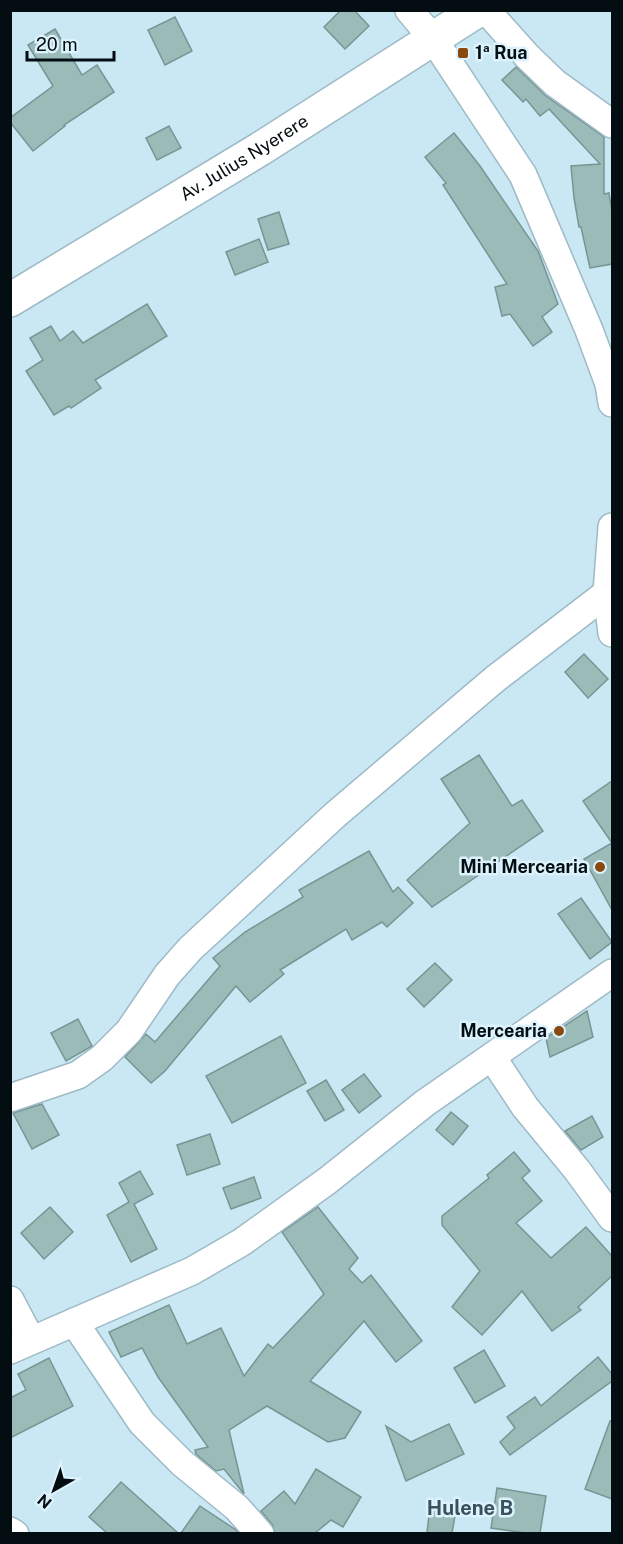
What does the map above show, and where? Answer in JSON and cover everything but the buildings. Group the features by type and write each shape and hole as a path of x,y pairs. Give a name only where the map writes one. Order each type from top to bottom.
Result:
{"main road":[{"name":"Av. Julius Nyerere","path":"10,300 260,149 478,10"}],"street":[{"path":"409,10 434,40 523,175 589,330 609,384 612,403"},
{"path":"486,10 527,56 555,83 612,124"},
{"path":"612,527 610,592 612,633"},
{"path":"10,1098 78,1075 102,1058 129,1031 167,975 190,949 335,815 495,679 610,592"},
{"path":"10,1300 21,1345 192,1271 242,1242 327,1180 425,1103 612,973"},
{"path":"492,1057 525,1107 577,1170 612,1218"},
{"path":"74,1322 142,1423 182,1463 237,1508 260,1533"},
{"path":"10,1531 15,1533"}],"place":[{"name":"1ª Rua","path":"463,53"},
{"name":"Mini Mercearia","path":"600,867"},
{"name":"Mercearia","path":"559,1031"}],"district":[{"name":"Hulene B","path":"470,1508"}]}
